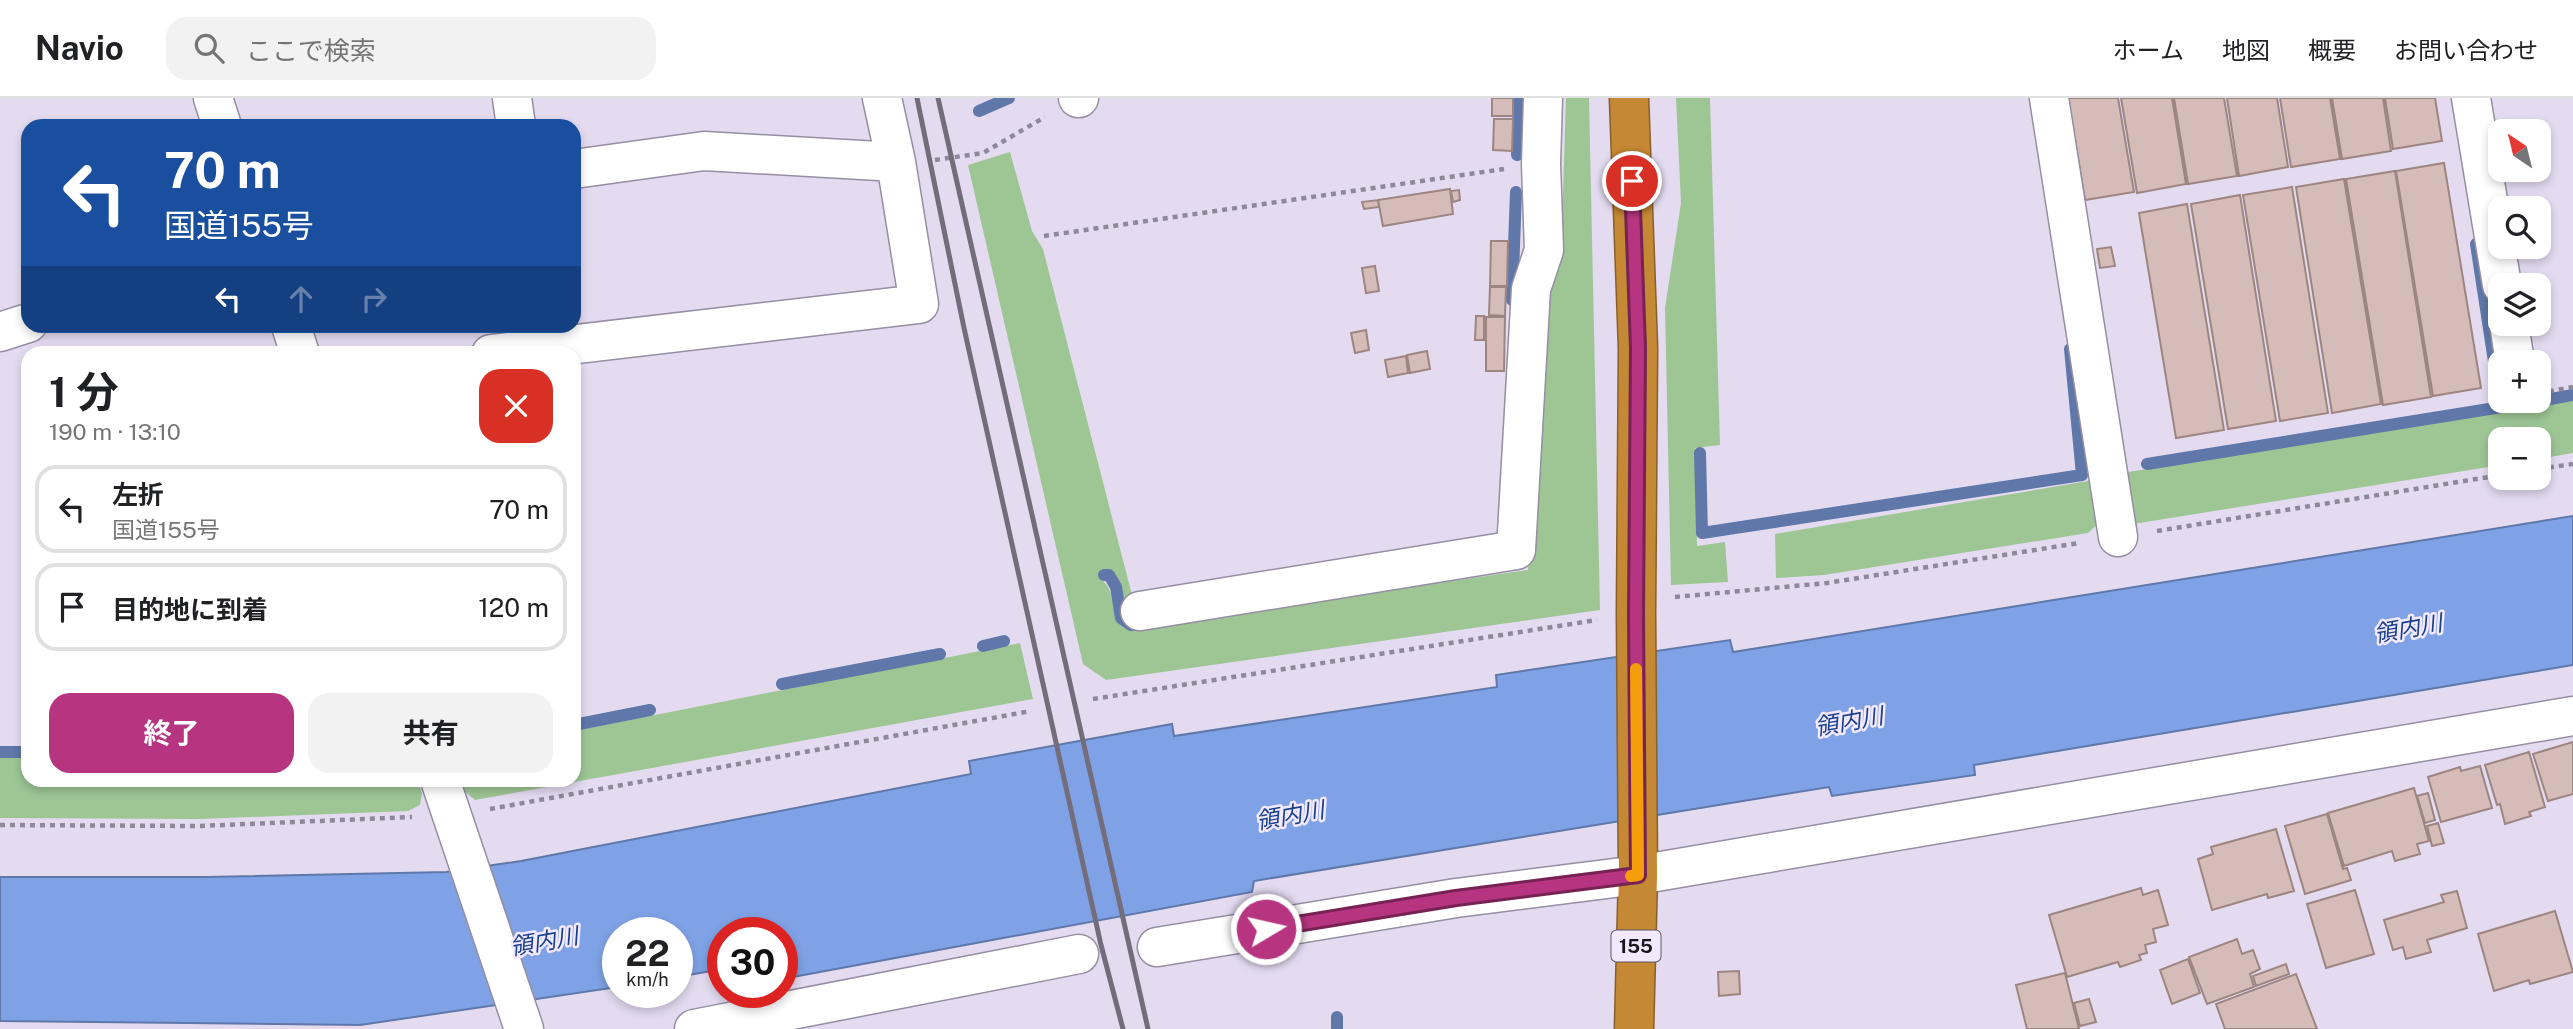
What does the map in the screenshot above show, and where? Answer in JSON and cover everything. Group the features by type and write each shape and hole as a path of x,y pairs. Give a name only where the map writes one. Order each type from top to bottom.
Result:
{"highway":[{"name":"155","path":"1629,98 1638,348 1638,869 1634,1029"}],"street":[{"path":"512,98 515,119"},
{"path":"559,346 919,304 896,162 882,98"},
{"path":"1140,611 1516,550 1531,289 1544,250 1541,164 1543,98"},
{"path":"2049,98 2118,537"},
{"path":"2472,98 2500,273"},
{"path":"581,168 704,151 896,162"},
{"path":"0,332 21,325"},
{"path":"1157,947 2573,716"},
{"path":"445,798 524,1029"},
{"path":"694,1029 1079,954"}],"path":[{"path":"896,162 951,159 983,153 1078,98"},
{"path":"1044,236 1541,164"},
{"path":"2551,391 2573,387"},
{"path":"2551,467 2573,464"},
{"path":"1093,699 1636,614 1671,597 1827,583 2488,477"},
{"path":"0,825 200,826 445,798 538,801 1031,711"}],"green space":[{"path":"1566,98 1589,98 1600,610 1106,680 1083,664 968,165 1010,152 1032,231 1043,249 1133,599 1126,617 1113,570 1103,572 1101,579 1109,590 1116,616 1126,628 1528,570 1542,293 1561,257"},
{"path":"1676,98 1710,98 1720,445 1695,448 1697,546 1725,542 1728,582 1671,585 1665,308 1681,203"},
{"path":"2573,400 2573,453 2551,457 2551,427 2488,427 2488,467 2133,524 2116,474 2493,413 2551,413 2551,404"},
{"path":"2100,479 2104,518 2088,533 1824,575 1776,578 1775,534"},
{"path":"1020,643 1033,699 581,781 581,730"},
{"path":"0,757 21,757 21,787 420,787 422,793 420,805 408,811 200,819 0,818"},
{"path":"463,787 547,787 475,800"}],"water":[{"name":"領内川","path":"2573,516 2573,665 1974,765 1975,775 1832,796 1829,787 1254,881 1252,892 798,976 798,917 707,917 707,972 693,974 693,917 602,917 602,989 360,1025 0,1021 0,877 206,877 446,872 521,861 971,774 969,761 1172,724 1174,736 1497,687 1496,675 1730,640 1733,652"}],"building":[{"path":"1492,98 1513,98 1513,116 1492,116"},
{"path":"2068,98 2118,98 2134,192 2085,200"},
{"path":"2121,98 2172,98 2186,184 2137,193"},
{"path":"2174,98 2224,98 2237,176 2188,184"},
{"path":"2227,98 2277,98 2288,167 2239,176"},
{"path":"2280,98 2330,98 2340,159 2291,167"},
{"path":"2332,98 2383,98 2391,151 2342,159"},
{"path":"2385,98 2435,98 2442,141 2393,149"},
{"path":"1494,119 1513,119 1512,151 1493,150"},
{"path":"2444,163 2481,388 2433,396 2396,171"},
{"path":"2395,171 2431,397 2383,405 2346,179"},
{"path":"2344,179 2381,404 2332,413 2296,187"},
{"path":"2292,187 2328,413 2280,421 2243,195"},
{"path":"1450,189 1453,214 1383,226 1378,200"},
{"path":"1459,190 1460,200 1453,202 1451,191"},
{"path":"2240,195 2276,421 2228,429 2191,204"},
{"path":"1378,200 1379,207 1364,209 1362,202"},
{"path":"2187,204 2224,430 2176,438 2139,213"},
{"path":"1491,241 1508,241 1507,286 1490,286"},
{"path":"2111,247 2115,266 2100,268 2097,249"},
{"path":"1375,266 1379,291 1366,293 1362,268"},
{"path":"1490,287 1506,287 1505,316 1489,315"},
{"path":"1476,316 1484,316 1484,340 1475,340"},
{"path":"1486,317 1505,317 1504,371 1486,371"},
{"path":"1366,330 1369,350 1355,353 1351,333"},
{"path":"1427,351 1430,369 1410,373 1407,355"},
{"path":"1406,356 1408,373 1388,377 1385,360"},
{"path":"2573,742 2573,794 2548,801 2533,754"},
{"path":"2529,752 2545,807 2529,812 2531,816 2505,824 2485,765"},
{"path":"2480,766 2492,808 2441,822 2428,777 2460,767 2461,771"},
{"path":"2414,788 2429,841 2417,844 2420,854 2395,861 2392,851 2344,866 2328,813"},
{"path":"2428,793 2435,820 2425,823 2417,796"},
{"path":"2327,814 2343,869 2347,868 2351,880 2305,894 2285,826"},
{"path":"2438,823 2444,843 2432,846 2427,826"},
{"path":"2276,829 2294,891 2268,898 2267,894 2212,910 2198,859 2213,854 2211,847"},
{"path":"2141,888 2143,895 2158,890 2168,925 2153,929 2156,942 2145,945 2147,953 2139,955 2141,960 2120,967 2118,962 2067,977 2049,915"},
{"path":"2355,890 2374,954 2326,968 2307,904"},
{"path":"2457,891 2467,928 2427,940 2431,952 2406,959 2403,947 2393,950 2384,920 2444,902 2441,895"},
{"path":"2555,911 2573,972 2530,984 2529,980 2494,991 2478,934"},
{"path":"2237,939 2242,954 2253,950 2260,969 2250,974 2254,987 2207,1004 2189,957"},
{"path":"2188,959 2200,993 2172,1004 2160,970"},
{"path":"2286,964 2289,974 2256,986 2253,976"},
{"path":"1739,971 1740,994 1719,996 1718,972"},
{"path":"2065,973 2079,1029 2027,1029 2016,985"},
{"path":"2296,974 2317,1029 2225,1029 2216,1004"},
{"path":"2089,999 2096,1022 2080,1026 2074,1003"}],"waterway":[{"path":"979,111 1009,98"},
{"path":"1517,155 1519,98"},
{"path":"1512,300 1516,192"},
{"path":"2476,244 2492,350"},
{"path":"1700,453 1702,533 2082,475 2070,349"},
{"path":"2551,399 2573,395"},
{"path":"2147,464 2488,409"},
{"path":"1104,575 1109,575 1116,587 1121,618 1131,625 1139,624"},
{"path":"983,646 1004,641"},
{"path":"782,684 940,654"},
{"path":"581,724 650,710"},
{"path":"0,752 21,752"},
{"path":"1337,1017 1337,1029"}],"railway":[{"path":"917,98 964,328 1101,945 1123,1029"},
{"path":"938,98 1148,1029"}],"slow traffic":[{"path":"1631,876 1638,875 1636,669"}],"route":[{"path":"1266,929 1456,898 1638,875 1638,348 1632,181"}]}
